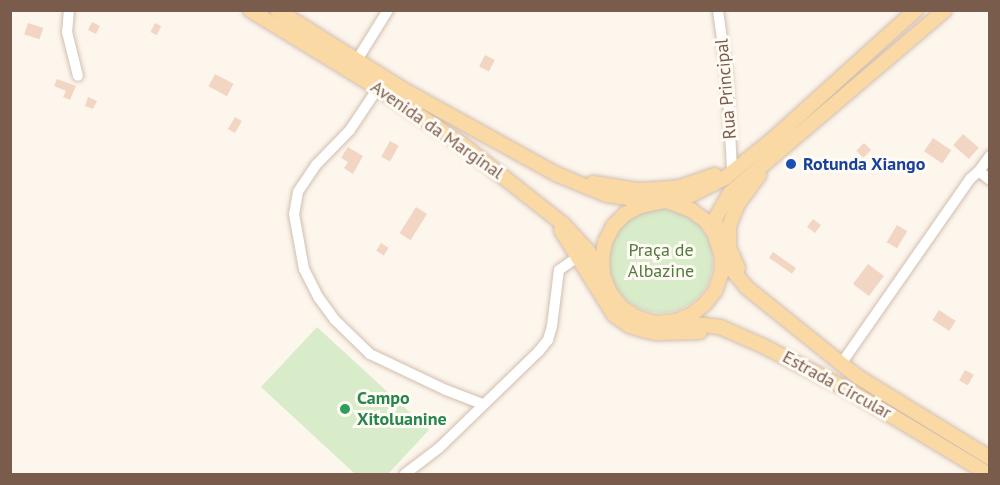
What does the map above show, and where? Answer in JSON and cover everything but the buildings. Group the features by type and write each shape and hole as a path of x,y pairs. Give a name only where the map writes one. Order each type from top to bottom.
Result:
{"main road":[{"name":"Avenida da Marginal","path":"250,10 378,88 463,145 578,238 603,276"},
{"name":"Avenida da Marginal","path":"277,10 462,124 556,174 607,195 662,202"},
{"path":"662,202 691,210 705,220 714,232 720,253 721,274 715,291 705,304 691,315 675,321 656,323 638,318 622,308 610,293 603,276 602,259 605,242 613,226 626,214 641,206 710,188 742,166 916,10"},
{"name":"Estrada Circular","path":"945,10 767,164 730,193 715,219 720,253 738,280 841,364 888,396 990,458"},
{"path":"556,174 609,186 659,189 702,181 732,167 773,139"},
{"path":"762,298 735,263 729,248 728,233 738,204 767,164"},
{"path":"549,213 579,256 605,305 630,326 656,333 706,332 764,346"},
{"name":"Estrada Circular","path":"675,321 720,327 764,346 849,390 988,474"}],"street":[{"path":"69,10 67,32 78,76"},
{"path":"357,60 388,10"},
{"name":"Rua Principal","path":"718,10 727,76 732,167"},
{"path":"378,88 350,130 316,165 298,192 294,214 304,269 319,298 335,320 370,354 446,390 483,404"},
{"path":"841,364 970,179 990,156"},
{"path":"979,171 990,180"},
{"path":"405,474 439,448 529,362 548,340 552,326 558,273 579,256"}],"green space":[{"name":"Praça de Albazine","path":"661,209 681,213 698,224 709,241 713,261 709,281 698,298 681,309 661,313 641,309 624,298 613,281 609,261 613,241 624,224 641,213"},
{"name":"Campo Xitoluanine","path":"317,327 429,430 388,474 355,474 261,387"}],"place":[{"name":"Rotunda Xiango","path":"791,164"},
{"name":"Campo Xitoluanine","path":"345,409"}]}
